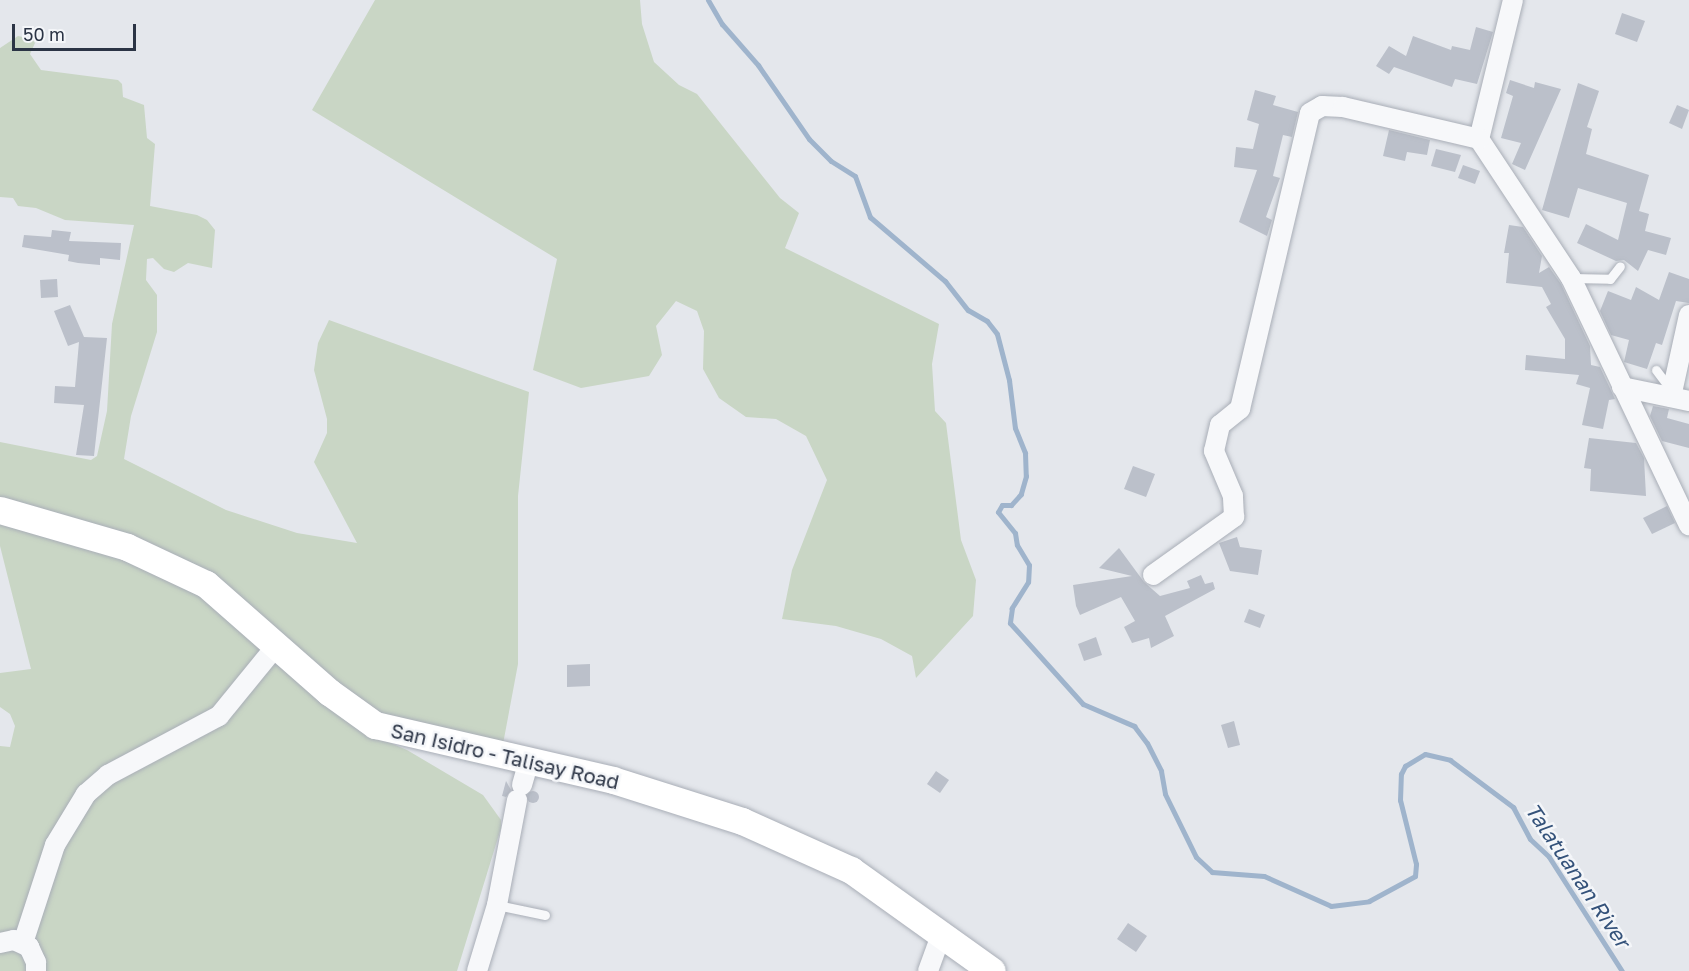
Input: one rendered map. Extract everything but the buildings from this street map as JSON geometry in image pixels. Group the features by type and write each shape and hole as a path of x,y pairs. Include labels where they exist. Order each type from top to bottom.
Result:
{"street":[{"path":"1479,139 1513,0"},
{"path":"1153,575 1234,517 1233,496 1214,451 1220,425 1240,409 1310,113 1322,106 1342,107 1479,139 1571,278 1689,525"},
{"path":"1622,387 1677,397 1685,355 1689,315"},
{"name":"San Isidro - Talisay Road","path":"0,510 95,536 180,570 217,591 276,646 375,725 523,782 613,780 742,821 851,870 992,971"},
{"path":"23,943 55,844 86,794 108,775 219,716 276,646"},
{"path":"477,971 497,905 523,782"},
{"path":"928,971 941,935"},
{"path":"0,943 23,943 34,954 36,971"}],"lane":[{"path":"1571,278 1610,279 1620,266"},
{"path":"1656,370 1677,397"},
{"path":"497,905 545,915"}],"green space":[{"path":"375,0 640,0 642,24 654,62 679,85 697,94 780,198 799,213 785,248 939,324 932,364 935,411 946,423 961,540 976,580 973,616 916,678 912,656 881,639 836,626 782,619 792,570 827,480 806,436 776,419 746,417 719,398 703,369 704,331 697,311 676,301 656,326 662,355 649,376 581,388 533,370 557,259 312,110"},
{"path":"18,36 32,39 35,43 30,54 41,70 118,80 122,84 123,97 144,105 147,138 155,144 150,206 197,215 207,220 215,230 212,268 188,263 174,272 164,269 153,258 147,259 146,280 157,295 157,332 131,416 124,459 226,510 297,533 357,543 314,462 327,433 327,419 314,370 318,343 329,320 529,392 518,496 518,664 503,744 387,725 240,599 0,503 0,442 91,460 97,456 107,411 112,324 134,225 65,220 36,208 18,206 13,198 0,197 0,48"},
{"path":"0,517 37,524 200,590 358,729 407,750 483,795 501,820 501,828 457,971 0,971 0,746 10,747 15,726 10,714 0,707 0,673 31,669 0,546"}],"waterway":[{"name":"Talatuanan River","path":"708,0 722,24 758,65 809,139 831,161 855,176 870,217 945,281 968,310 987,321 997,334 1009,380 1015,428 1025,453 1026,476 1021,494 1011,505 1002,505 998,512 1015,533 1017,545 1029,565 1028,582 1012,608 1010,623 1083,704 1134,726 1147,743 1161,771 1165,794 1196,857 1212,872 1264,876 1331,906 1369,901 1415,876 1416,864 1400,800 1401,774 1405,766 1425,754 1450,760 1513,807 1530,839 1549,857 1622,971"}]}
